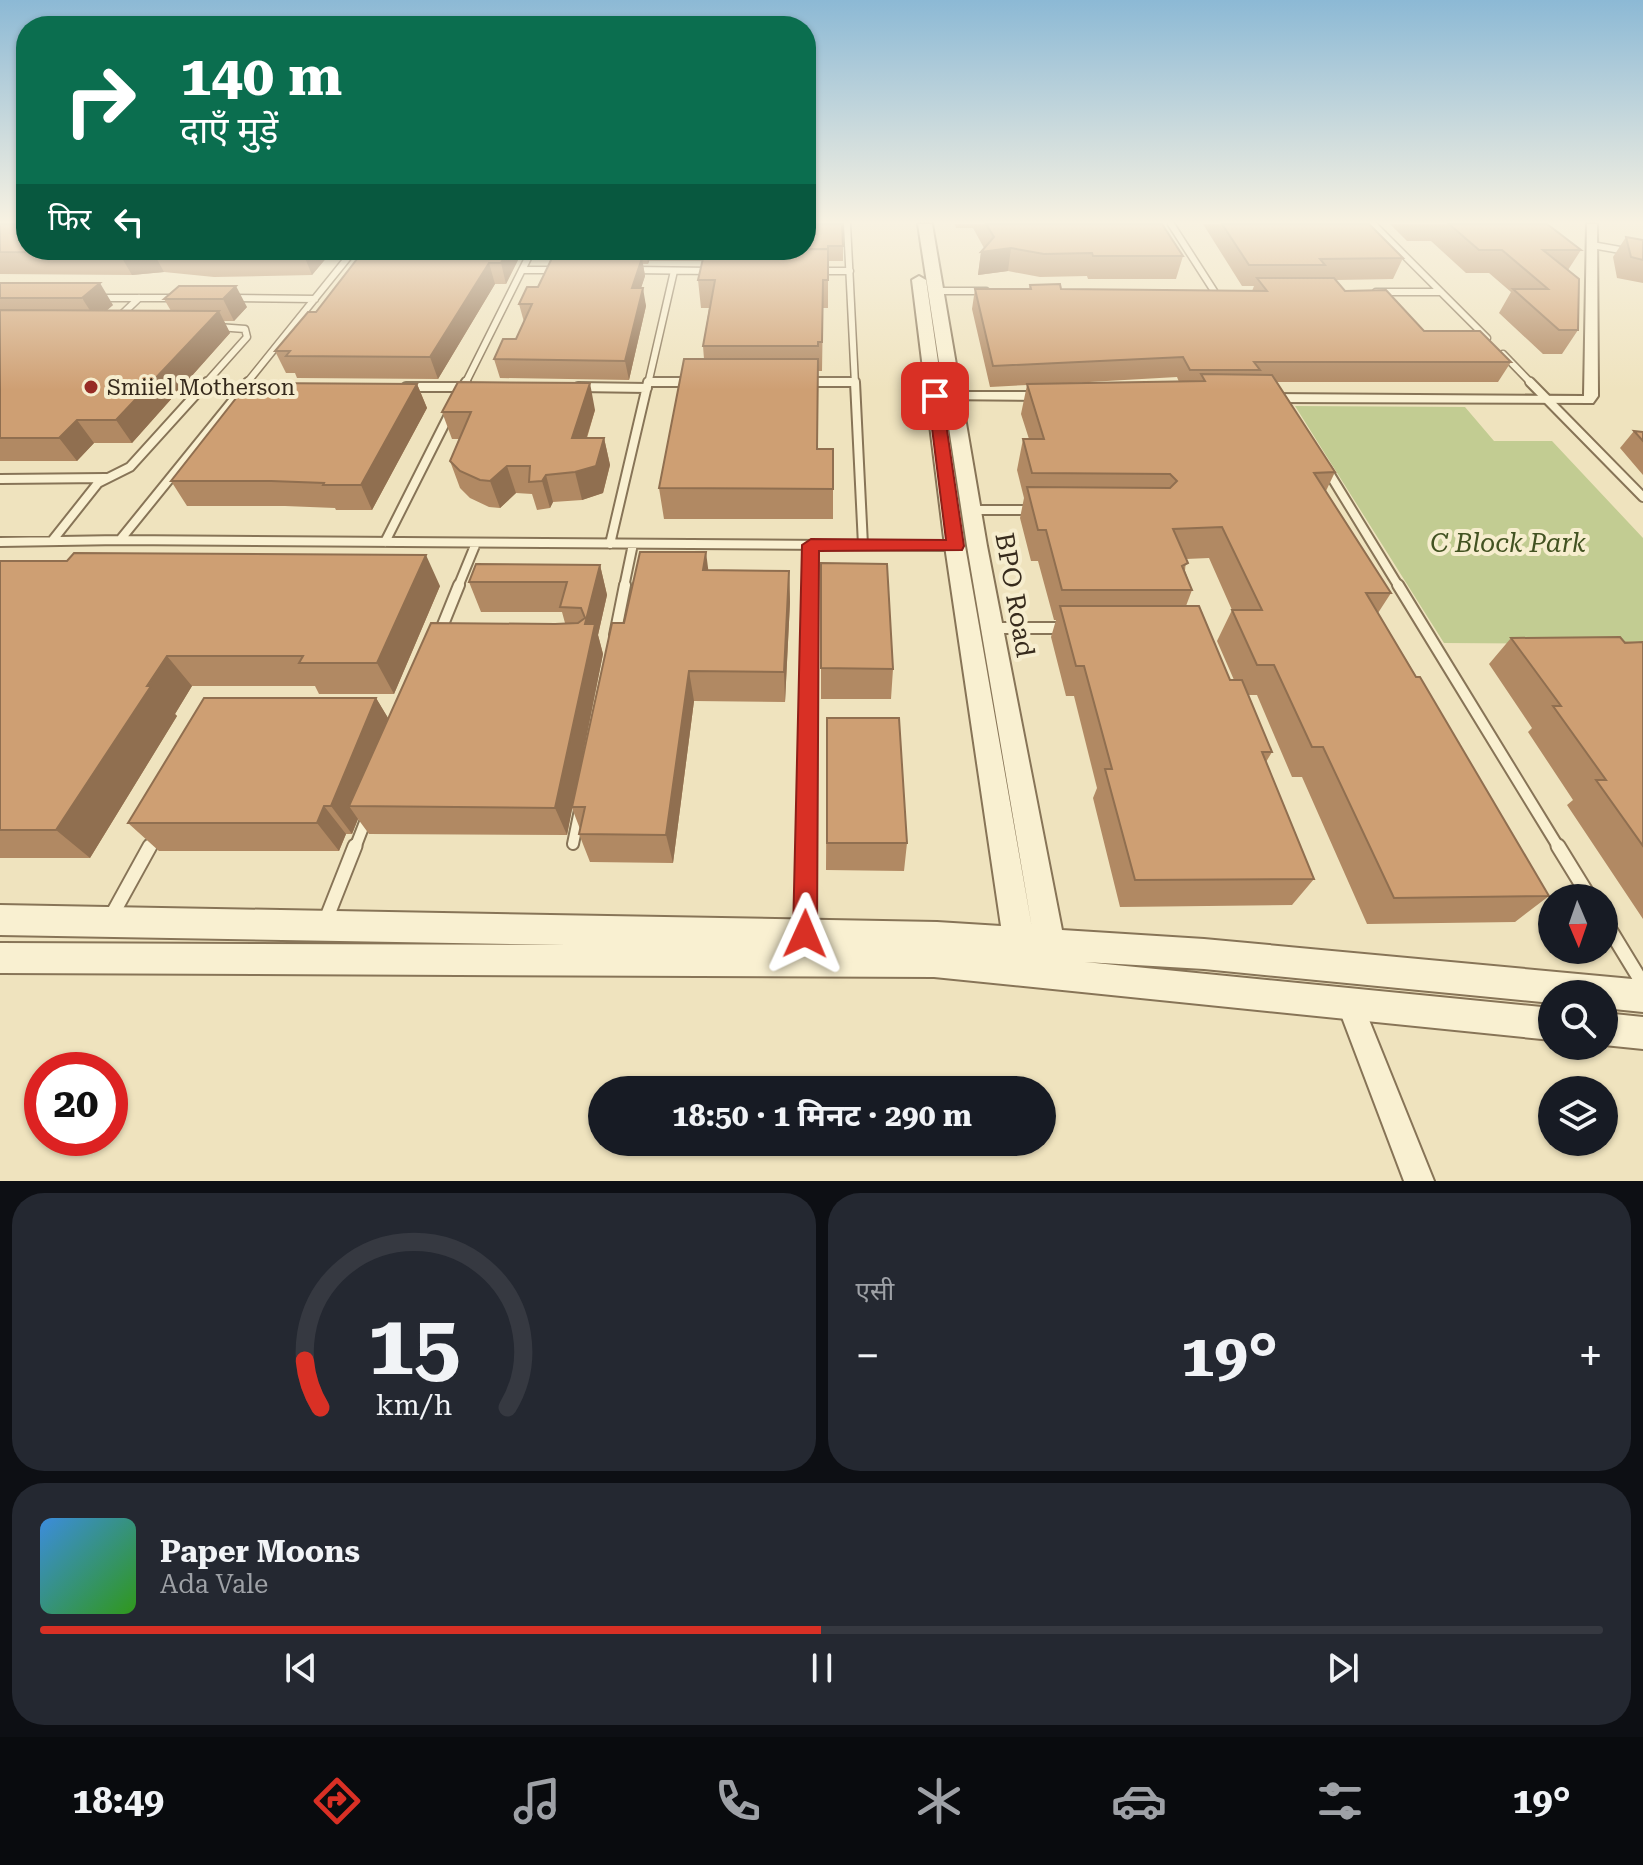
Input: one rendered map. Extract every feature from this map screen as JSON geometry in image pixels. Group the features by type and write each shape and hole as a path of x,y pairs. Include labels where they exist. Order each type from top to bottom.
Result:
{"street":[{"name":"BPO Road","path":"925,279 966,546 1021,957"},
{"name":"BPO Road","path":"927,279 928,291"},
{"path":"1252,398 1288,405 1588,400 1591,396 1592,279"},
{"name":"BPO Road","path":"944,396 971,510 966,546 992,628 1056,975"},
{"path":"944,396 1063,396"},
{"path":"0,920 805,934 1021,957 1056,975 1538,1023"},
{"path":"0,958 934,962 1021,957 1050,944 1204,954 1643,996"},
{"path":"1350,1004 1419,1181"},
{"path":"1618,1030 1643,1033"}],"lane":[{"path":"120,540 331,279"},
{"path":"385,542 517,279"},
{"path":"610,544 672,279"},
{"path":"850,279 863,545"},
{"path":"1206,279 1214,291"},
{"path":"1428,279 1643,497"},
{"path":"928,291 997,291"},
{"path":"1199,291 1229,291"},
{"path":"1365,291 1441,292"},
{"path":"92,298 183,298"},
{"path":"124,327 109,327 139,298"},
{"path":"227,298 315,299"},
{"path":"52,541 98,483 130,467 247,337 245,329 239,327 210,327"},
{"path":"570,387 697,382"},
{"path":"792,382 855,382"},
{"path":"244,386 260,386"},
{"path":"401,387 479,387"},
{"path":"1317,452 1581,884"},
{"path":"0,479 106,478"},
{"path":"971,510 1049,511"},
{"path":"0,542 120,540 966,546"},
{"path":"436,645 476,543"},
{"path":"614,640 633,544"},
{"path":"805,934 811,545"},
{"path":"992,628 1069,628"},
{"path":"573,844 583,797"},
{"path":"324,926 372,806"},
{"path":"108,922 166,818"},
{"path":"1618,943 1643,984"}],"green space":[{"name":"C Block Park","path":"1295,406 1465,407 1494,441 1552,441 1643,538 1643,644 1444,643"}],"building":[{"path":"341,279 479,279 430,357 286,356 290,351 275,351 308,312 316,312"},
{"path":"542,279 635,279 632,288 643,288 625,361 494,359 503,339 516,339 532,304 519,304 527,287 538,287"},
{"path":"828,279 823,280 822,342 818,342 818,346 703,346 715,280 698,280"},
{"path":"1258,279 1335,279 1345,291 1386,290 1424,331 1480,331 1511,362 1254,362 1260,370 1190,370 1183,357 993,366 975,289 1031,289 1030,285 1060,284 1061,289 1267,291"},
{"path":"1536,279 1579,279 1578,330 1559,330 1513,289 1548,289"},
{"path":"0,283 100,283 82,298 0,298"},
{"path":"179,286 236,286 223,299 164,299"},
{"name":"Smiiel Motherson","path":"0,310 219,311 116,420 77,420 59,438 0,438"},
{"path":"684,359 818,359 817,449 833,449 833,489 659,488"},
{"path":"1201,374 1272,375 1335,472 1314,473 1391,593 1366,593 1416,677 1420,677 1542,884 1538,884 1538,896 1394,898 1323,747 1312,747 1274,665 1257,665 1232,610 1262,610 1222,527 1173,529 1188,563 1182,566 1192,590 1062,590 1046,530 1038,530 1027,487 1170,488 1177,481 1170,474 1032,473 1023,439 1044,439 1027,384 1205,381"},
{"path":"458,382 590,383 572,438 604,438 596,466 546,475 542,481 529,482 530,466 507,466 490,481 460,471 450,461 471,412 442,412"},
{"path":"248,383 417,384 361,485 171,481"},
{"path":"1634,431 1643,432 1643,441"},
{"path":"640,552 706,552 703,570 789,571 784,672 689,671 666,835 579,834 585,807 572,807 612,623 624,623"},
{"path":"74,553 426,555 377,663 299,663 303,656 167,656 147,686 151,686 56,830 0,830 0,561 67,561"},
{"path":"821,563 887,564 893,669 821,668"},
{"path":"476,564 600,565 585,624 595,624 555,808 349,806 431,623 555,624 578,623 585,618 581,608 560,607 567,582 469,582"},
{"path":"1060,606 1199,606 1230,680 1242,680 1272,752 1262,752 1314,879 1135,880 1105,769 1112,769 1084,666 1076,666"},
{"path":"1620,637 1625,643 1643,642 1643,846 1596,780 1606,780 1553,706 1561,706 1511,638"},
{"path":"204,698 376,698 331,806 324,806 317,823 128,823"},
{"path":"827,718 899,718 907,843 827,843"}],"place":[{"name":"Smiiel Motherson","path":"91,387"}],"route":[{"path":"805,934 811,545 955,546 935,396"}]}
